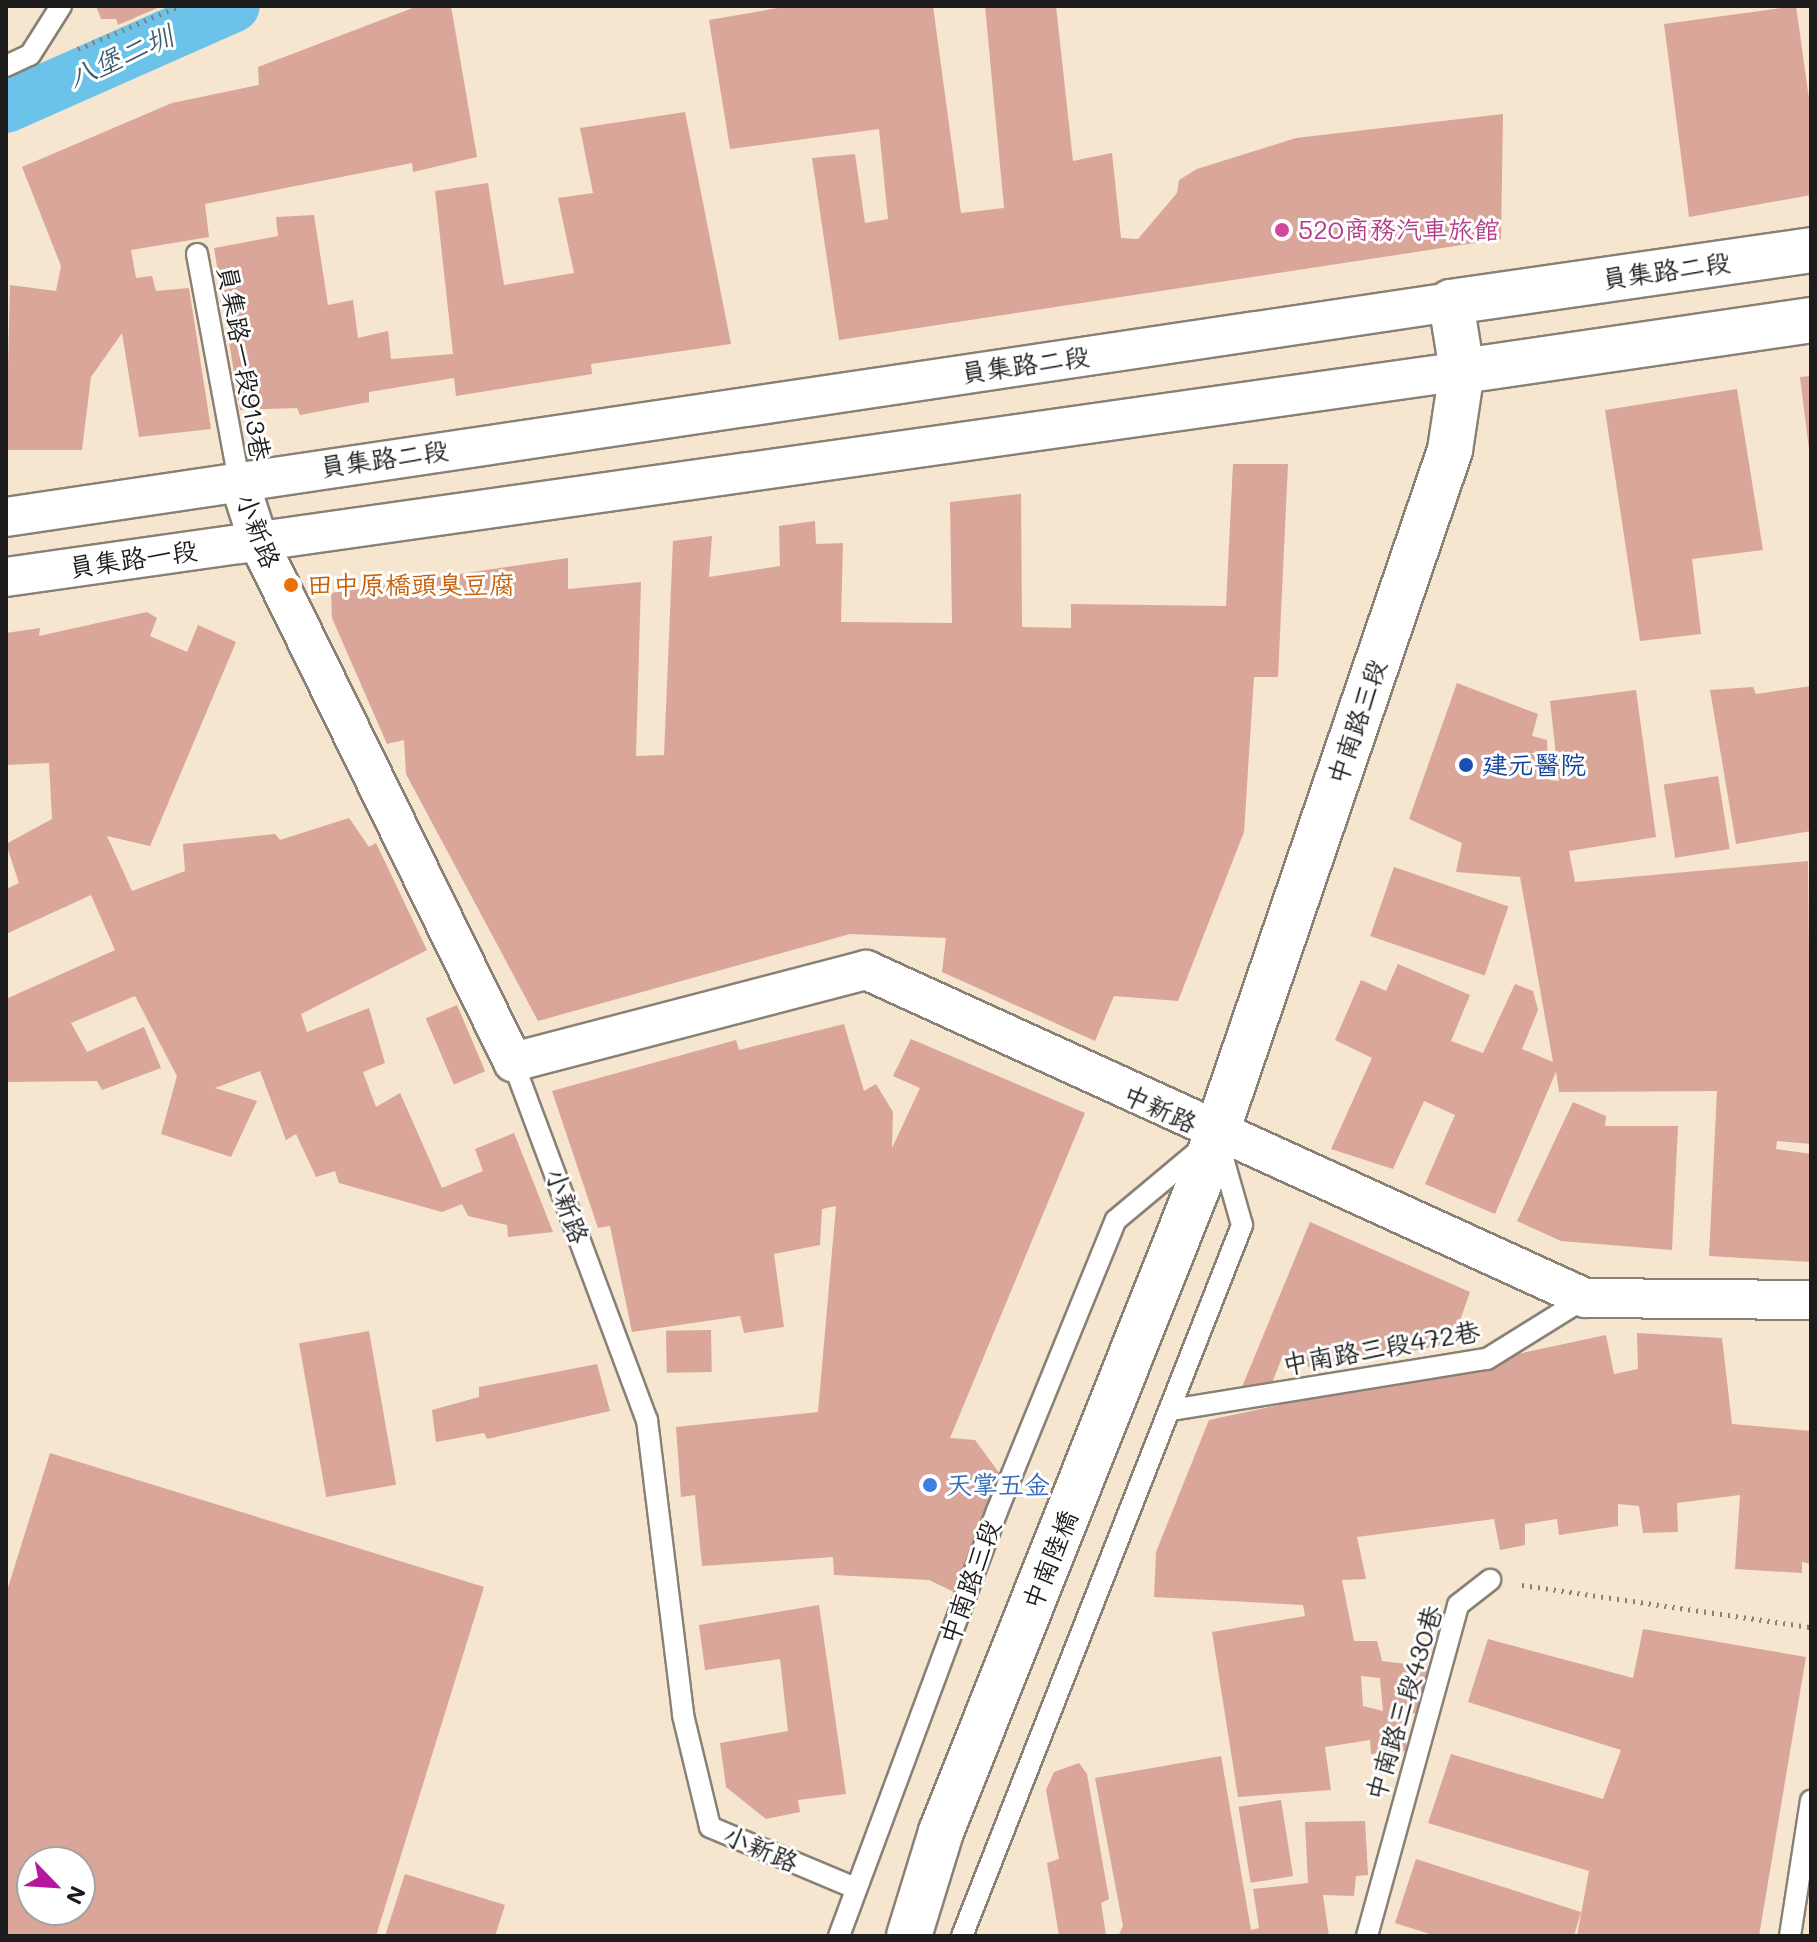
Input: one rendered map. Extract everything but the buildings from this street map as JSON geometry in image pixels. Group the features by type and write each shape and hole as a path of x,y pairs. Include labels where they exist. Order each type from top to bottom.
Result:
{"main road":[{"name":"員集路二段","path":"1451,302 1811,250"},
{"name":"中南路三段","path":"1198,1187 1450,450 1462,371 1451,302"},
{"path":"1462,371 1811,320"},
{"name":"中南陸橋","path":"909,1936 941,1832 1198,1187"}],"street":[{"name":"員集路二段","path":"239,481 1451,302"},
{"path":"259,543 1462,371"},
{"path":"6,517 239,481"},
{"name":"小新路","path":"239,481 259,543 513,1062"},
{"name":"員集路一段","path":"6,577 259,543"},
{"name":"中新路","path":"513,1062 866,970 1216,1135 1585,1298 1811,1300"}],"lane":[{"path":"6,66 30,55 61,6"},
{"name":"員集路一段913巷","path":"197,254 239,481"},
{"name":"小新路","path":"513,1062 647,1420 683,1715 710,1827 855,1888"},
{"path":"962,1936 1242,1225 1216,1135"},
{"name":"中南路三段","path":"839,1936 1116,1220 1216,1135"},
{"name":"中南路三段472巷","path":"1171,1410 1487,1359 1585,1298"},
{"name":"中南路三段430巷","path":"1367,1936 1458,1605 1490,1580"},
{"path":"1790,1936 1811,1801"}],"path":[{"path":"30,55 74,50 180,6"},
{"path":"1490,1580 1811,1627"}],"waterway":[{"name":"八堡二圳","path":"6,107 234,6"}],"place":[{"name":"520商務汽車旅館","path":"1282,230"},
{"name":"田中原橋頭臭豆腐","path":"291,585"},
{"name":"建元醫院","path":"1466,765"},
{"name":"天掌五金","path":"930,1485"}]}
